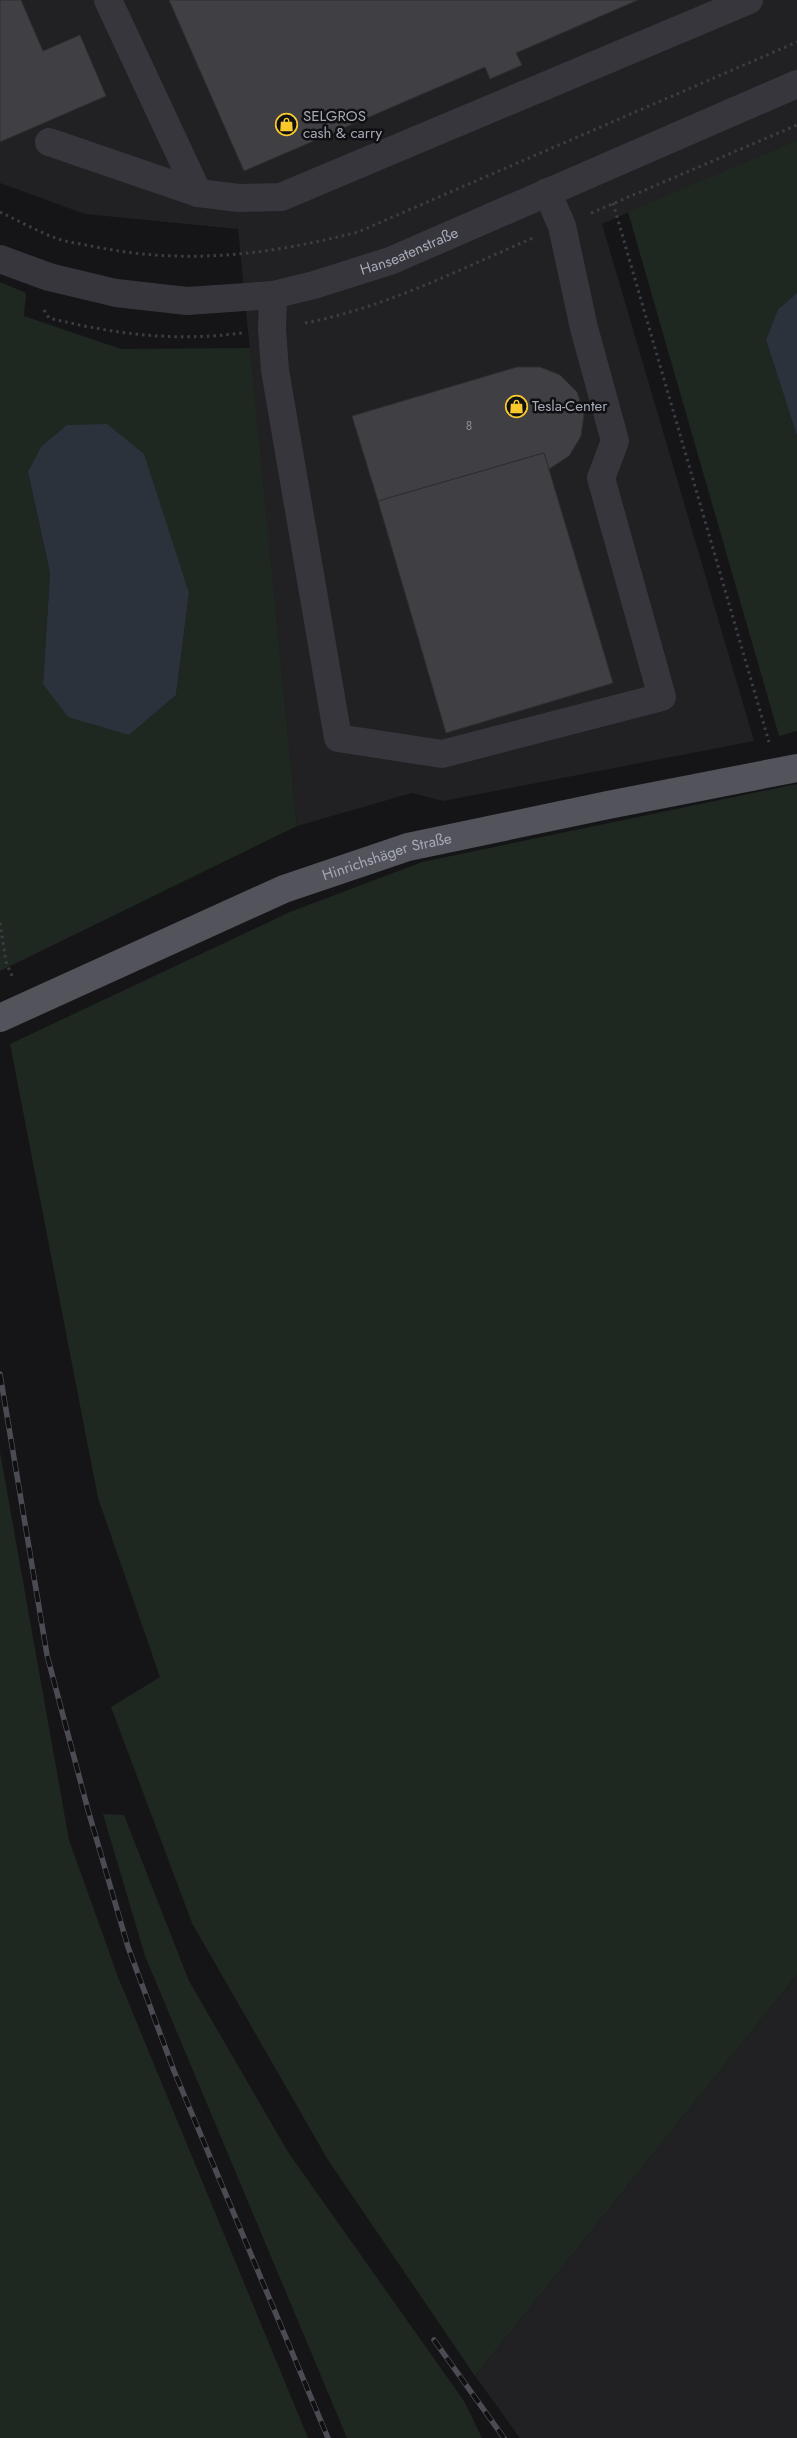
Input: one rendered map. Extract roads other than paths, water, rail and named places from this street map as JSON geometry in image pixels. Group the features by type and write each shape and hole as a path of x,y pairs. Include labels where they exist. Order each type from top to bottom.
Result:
{"main road":[{"name":"Hinrichshäger Straße","path":"0,1018 284,889 408,847 787,770"}],"street":[{"path":"108,0 198,193"},
{"path":"49,142 198,193 240,198 281,197 749,0"},
{"name":"Hanseatenstraße","path":"0,259 49,277 116,293 187,301 273,295 314,285 390,261 797,84"},
{"path":"273,295 272,329 275,370 338,738 442,754 662,697 601,478 615,441 584,328 562,226 548,192"}],"railway":[{"path":"0,1374 47,1655 88,1810 128,1947 174,2071 328,2438"},
{"path":"434,2340 504,2438"}],"place":[{"name":"SELGROS cash & carry","path":"287,125"},
{"name":"Tesla-Center","path":"516,406"}]}
